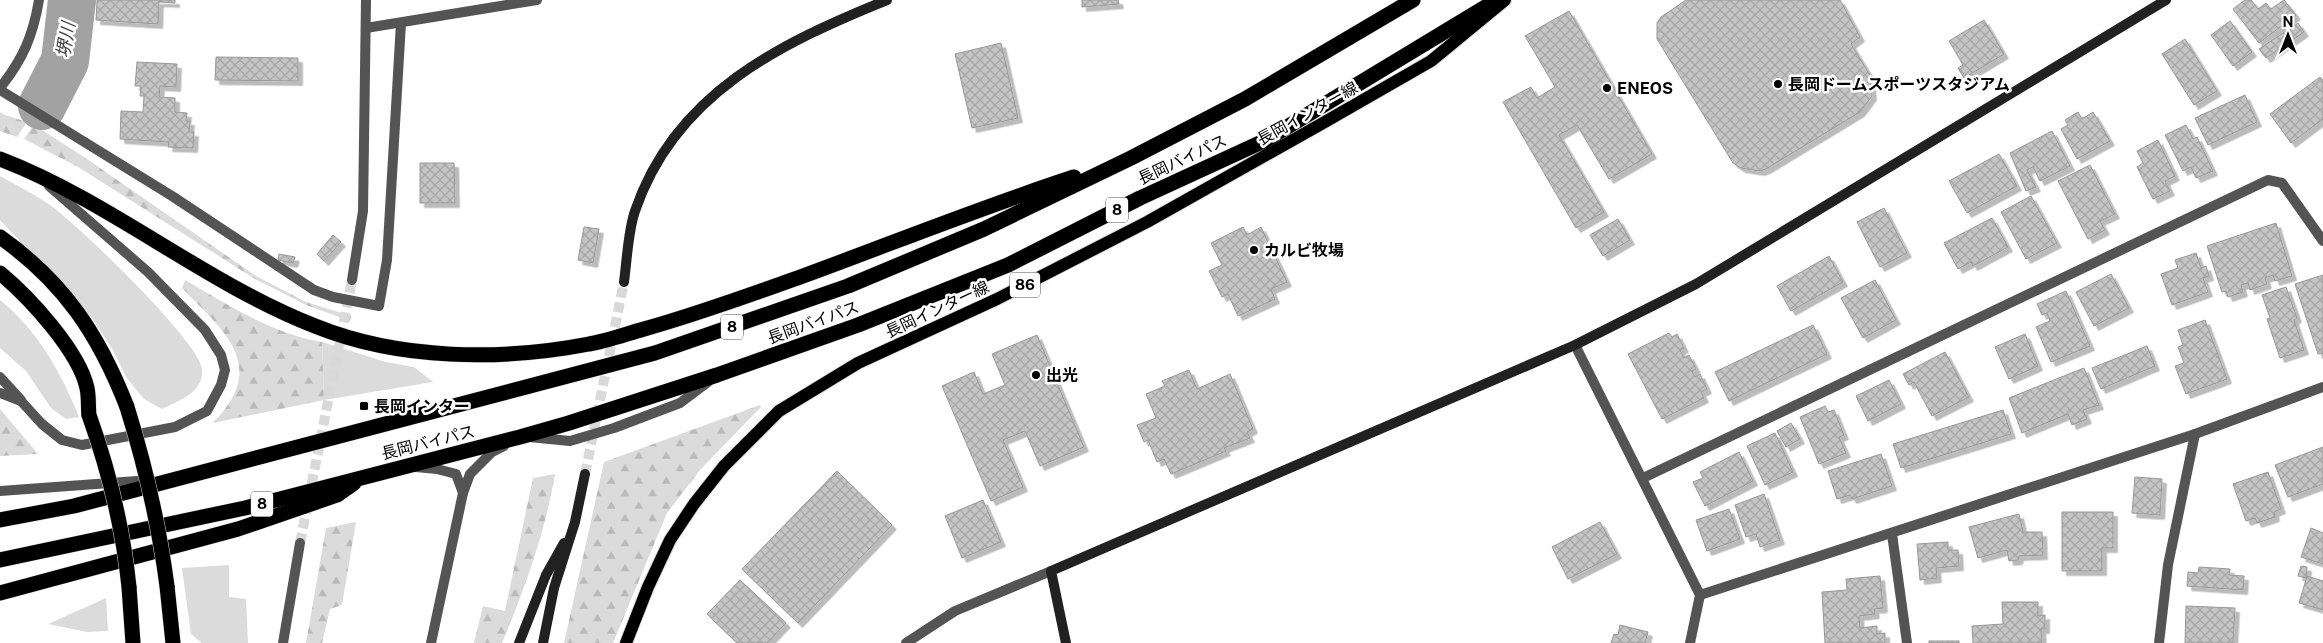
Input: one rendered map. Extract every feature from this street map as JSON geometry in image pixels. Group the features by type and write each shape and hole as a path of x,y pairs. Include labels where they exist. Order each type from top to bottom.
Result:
{"highway":[{"name":"長岡バイパス","path":"0,520 74,506 655,353 848,286 984,229 1131,158 1245,99 1413,0"},
{"name":"長岡バイパス","path":"0,560 245,508 520,437 717,375 858,325 1008,265 1140,198 1264,141 1497,0"},
{"path":"0,159 28,170 93,202 228,286 317,327 354,339 395,347 437,352 491,354 555,350 592,344 700,313 981,207 1131,158"},
{"path":"0,237 45,273 75,308 102,348 127,407 160,538 172,636"},
{"path":"0,273 25,295 63,341 88,388 89,415 111,484 126,552 133,643"},
{"path":"0,593 238,529 337,495 364,476"}],"main road":[{"name":"長岡インター線","path":"626,643 666,548 689,511 724,466 780,411 858,363 1014,290 1147,222 1323,123 1431,61 1505,0"}],"street":[{"path":"39,0 28,47 15,70 0,89 156,186 314,290 333,297 379,306 387,260 401,23"},
{"path":"352,280 364,211 366,0"},
{"path":"366,28 537,0"},
{"path":"624,282 634,212 655,166 680,129 709,98 739,74 822,26 887,0"},
{"path":"906,643 955,611 1575,345 1696,284 2166,0"},
{"path":"0,377 42,424 62,440 82,445 175,427 191,420 207,411 216,397 225,370 221,355 205,330 186,310 141,266 77,209 28,170"},
{"path":"1643,478 2268,180 2282,183 2323,241"},
{"path":"1575,345 1700,595 1690,643"},
{"path":"1700,595 2195,434 2323,387"},
{"path":"0,393 21,401"},
{"path":"2159,643 2168,565 2195,434"},
{"path":"431,643 463,493 470,474 492,452 520,437"},
{"path":"404,466 437,469 456,474 463,493"},
{"path":"543,643 554,588 575,522 585,474"},
{"path":"0,491 182,478"},
{"path":"519,643 546,575 575,522"},
{"path":"1892,534 1906,643"},
{"path":"283,643 300,543"},
{"path":"1051,571 1066,643"}],"green space":[{"path":"0,112 27,122 17,137 0,131"},
{"path":"34,125 84,157 256,276 306,302 351,316 350,321 306,305 255,279 78,167 24,139"},
{"path":"0,176 44,201 64,216 160,310 196,355 202,369 202,377 195,390 183,399 162,409 144,399 126,377 114,352 92,318 52,272 0,220"},
{"path":"185,280 268,325 304,338 322,342 324,400 213,423 230,403 238,384 239,367 235,351 225,335 182,288"},
{"path":"0,300 26,325 47,353 79,417 66,419 51,408 26,371 0,348"},
{"path":"322,342 386,362 414,367 433,382 324,400"},
{"path":"760,405 761,407 700,470 667,513 613,643 564,643 604,462"},
{"path":"0,409 38,454 0,456"},
{"path":"555,474 546,518 533,560 519,602 502,643 474,643 483,606 505,611 533,478"},
{"path":"356,522 342,605 330,609 322,643 306,643 326,528"},
{"path":"229,565 229,597 246,599 248,643 202,643 191,634 182,568"},
{"path":"106,598 108,631 87,632 48,624"}],"building":[{"path":"97,0 175,0 175,3 159,2 158,24 96,20"},
{"path":"1082,0 1118,0 1119,4 1082,7"},
{"name":"長岡ドームスポーツスタジアム","path":"1686,0 1840,0 1860,37 1851,44 1870,75 1872,96 1860,112 1766,169 1760,171 1741,168 1733,163 1657,39 1657,23 1661,17"},
{"path":"2245,0 2251,0 2258,9 2266,3 2271,9 2284,0 2296,15 2259,43 2233,9"},
{"path":"1569,11 1652,154 1609,179 1577,125 1559,135 1604,212 1576,228 1503,102 1531,87 1537,98 1555,87 1525,36"},
{"path":"1984,20 2004,54 1964,78 1958,68 1963,65 1949,41"},
{"path":"2230,21 2252,52 2233,66 2211,35"},
{"path":"2298,23 2304,32 2266,58 2259,49"},
{"path":"2185,39 2217,91 2194,105 2162,54"},
{"path":"1001,43 1018,118 972,128 955,54"},
{"path":"216,57 298,58 298,81 215,80"},
{"path":"137,62 177,64 176,87 160,86 159,97 175,98 175,112 187,113 186,121 190,121 189,132 194,132 193,148 168,147 169,142 120,139 121,111 143,112 144,96 140,96 141,86 135,86"},
{"path":"2320,77 2323,80 2323,119 2291,143 2270,114"},
{"path":"2245,95 2257,122 2208,145 2195,118"},
{"path":"2078,112 2082,119 2093,112 2110,141 2077,159 2061,129 2068,125 2065,120"},
{"path":"2186,125 2193,139 2197,137 2213,171 2196,178 2191,167 2183,171 2165,135"},
{"path":"2052,131 2070,166 2040,181 2033,167 2027,170 2036,187 2026,191 2010,153"},
{"path":"2158,140 2175,176 2165,181 2170,191 2153,199 2137,167 2143,163 2137,151"},
{"path":"1999,154 2017,186 1967,213 1949,181"},
{"path":"420,163 454,163 455,203 420,203"},
{"path":"2090,165 2115,214 2100,221 2105,230 2088,239 2058,181"},
{"path":"2031,196 2057,243 2026,259 2001,212"},
{"path":"1884,208 1907,253 1880,267 1857,222"},
{"path":"1992,218 2008,247 1973,266 1971,262 1958,269 1944,243"},
{"path":"1618,219 1630,240 1603,256 1590,235"},
{"path":"2276,223 2292,276 2275,281 2273,275 2265,278 2267,284 2250,290 2248,283 2241,285 2243,292 2228,297 2226,291 2222,292 2207,246"},
{"path":"584,227 599,229 593,263 578,260"},
{"path":"1243,227 1247,235 1261,227 1287,282 1271,289 1275,299 1238,316 1228,294 1222,297 1209,271 1222,265 1211,243"},
{"path":"333,235 341,242 324,261 317,254"},
{"path":"2196,253 2201,268 2206,266 2209,276 2203,278 2208,292 2172,305 2161,274 2178,268 2175,260"},
{"path":"279,254 295,257 293,263 278,260"},
{"path":"1829,256 1843,282 1791,311 1777,286"},
{"path":"2111,274 2129,308 2094,326 2076,292"},
{"path":"2323,275 2323,353 2318,354 2295,284"},
{"path":"1875,280 1896,320 1863,338 1841,298"},
{"path":"2286,287 2297,318 2294,320 2304,350 2280,358 2267,319 2270,318 2262,295"},
{"path":"2066,291 2090,346 2051,362 2036,327 2050,321 2047,313 2042,315 2037,304"},
{"path":"2205,320 2227,379 2186,394 2175,366 2184,363 2178,347 2183,345 2178,330"},
{"path":"1813,325 1827,354 1729,401 1715,372"},
{"path":"1669,333 1672,337 1677,334 1684,348 1680,350 1684,358 1689,355 1696,369 1692,371 1695,377 1700,374 1707,389 1701,392 1704,398 1662,419 1628,354"},
{"path":"2025,334 2038,366 2009,379 1995,347"},
{"path":"1037,335 1084,447 1040,466 1025,431 1003,440 1023,487 991,501 942,386 974,372 983,394 1005,385 992,354"},
{"path":"2147,346 2155,366 2101,389 2092,368"},
{"path":"1945,352 1969,397 1932,416 1914,382 1909,385 1903,374"},
{"path":"2084,368 2099,405 2083,410 2087,419 2072,425 2068,414 2022,433 2009,398"},
{"path":"1189,370 1197,389 1230,374 1253,429 1247,432 1250,438 1224,448 1226,451 1171,474 1164,459 1157,462 1148,440 1144,442 1137,425 1156,418 1146,394 1165,386 1162,381"},
{"path":"1889,380 1901,404 1868,421 1856,396"},
{"path":"1825,406 1828,412 1834,410 1844,435 1839,437 1846,453 1819,464 1800,417"},
{"path":"2003,410 2011,434 1901,468 1893,444"},
{"path":"1791,423 1800,439 1786,447 1777,431"},
{"path":"1775,433 1793,472 1765,485 1747,446"},
{"path":"2323,447 2323,484 2288,497 2275,465"},
{"path":"1739,452 1753,481 1705,506 1693,482 1703,478 1700,472"},
{"path":"1881,454 1892,486 1852,499 1850,495 1837,499 1828,471"},
{"path":"837,471 892,525 798,623 742,569"},
{"path":"2268,472 2281,509 2274,512 2275,517 2257,523 2255,518 2246,521 2233,484"},
{"path":"2135,477 2162,479 2160,515 2132,513"},
{"path":"1764,494 1780,540 1760,547 1756,534 1746,537 1735,505"},
{"path":"983,500 1001,542 962,558 945,516"},
{"path":"1729,509 1740,539 1707,551 1696,520"},
{"path":"2062,512 2113,512 2113,548 2102,548 2102,571 2062,571"},
{"path":"2019,514 2023,532 2042,532 2043,555 2019,556 2018,560 2009,561 2007,550 1978,558 1969,527"},
{"path":"1600,522 1617,554 1568,579 1552,547"},
{"path":"2311,528 2323,533 2323,564 2301,557"},
{"path":"1948,542 1948,550 1958,550 1959,566 1936,568 1937,578 1920,580 1917,544"},
{"path":"2301,566 2307,567 2306,578 2298,576"},
{"path":"2199,567 2230,569 2229,575 2244,576 2243,590 2187,586 2188,572 2198,573"},
{"path":"1880,576 1883,608 1874,609 1875,614 1859,616 1860,628 1877,626 1877,634 1885,633 1885,643 1825,643 1822,592 1847,590 1846,579"},
{"path":"2307,576 2323,581 2323,610 2299,603"},
{"path":"740,580 786,623 767,643 737,643 707,614"},
{"path":"2002,602 2038,602 2038,616 2045,615 2045,629 2041,629 2042,643 1973,643 1972,626 2003,624"},
{"path":"2186,606 2235,608 2233,643 2185,643"},
{"path":"1620,625 1648,632 1645,643 1611,643 1614,634 1618,635"},
{"path":"1929,641 1959,641 1959,643 1929,643"}],"waterway":[{"name":"堺川","path":"42,106 65,61 72,0"}],"tunnel":[{"path":"300,543 352,280"},
{"path":"585,474 624,282"}],"place":[{"name":"長岡ドームスポーツスタジアム","path":"1778,84"},
{"name":"ENEOS","path":"1607,88"},
{"name":"カルビ牧場","path":"1254,250"},
{"name":"出光","path":"1036,375"},
{"name":"長岡インター","path":"364,406"}]}
